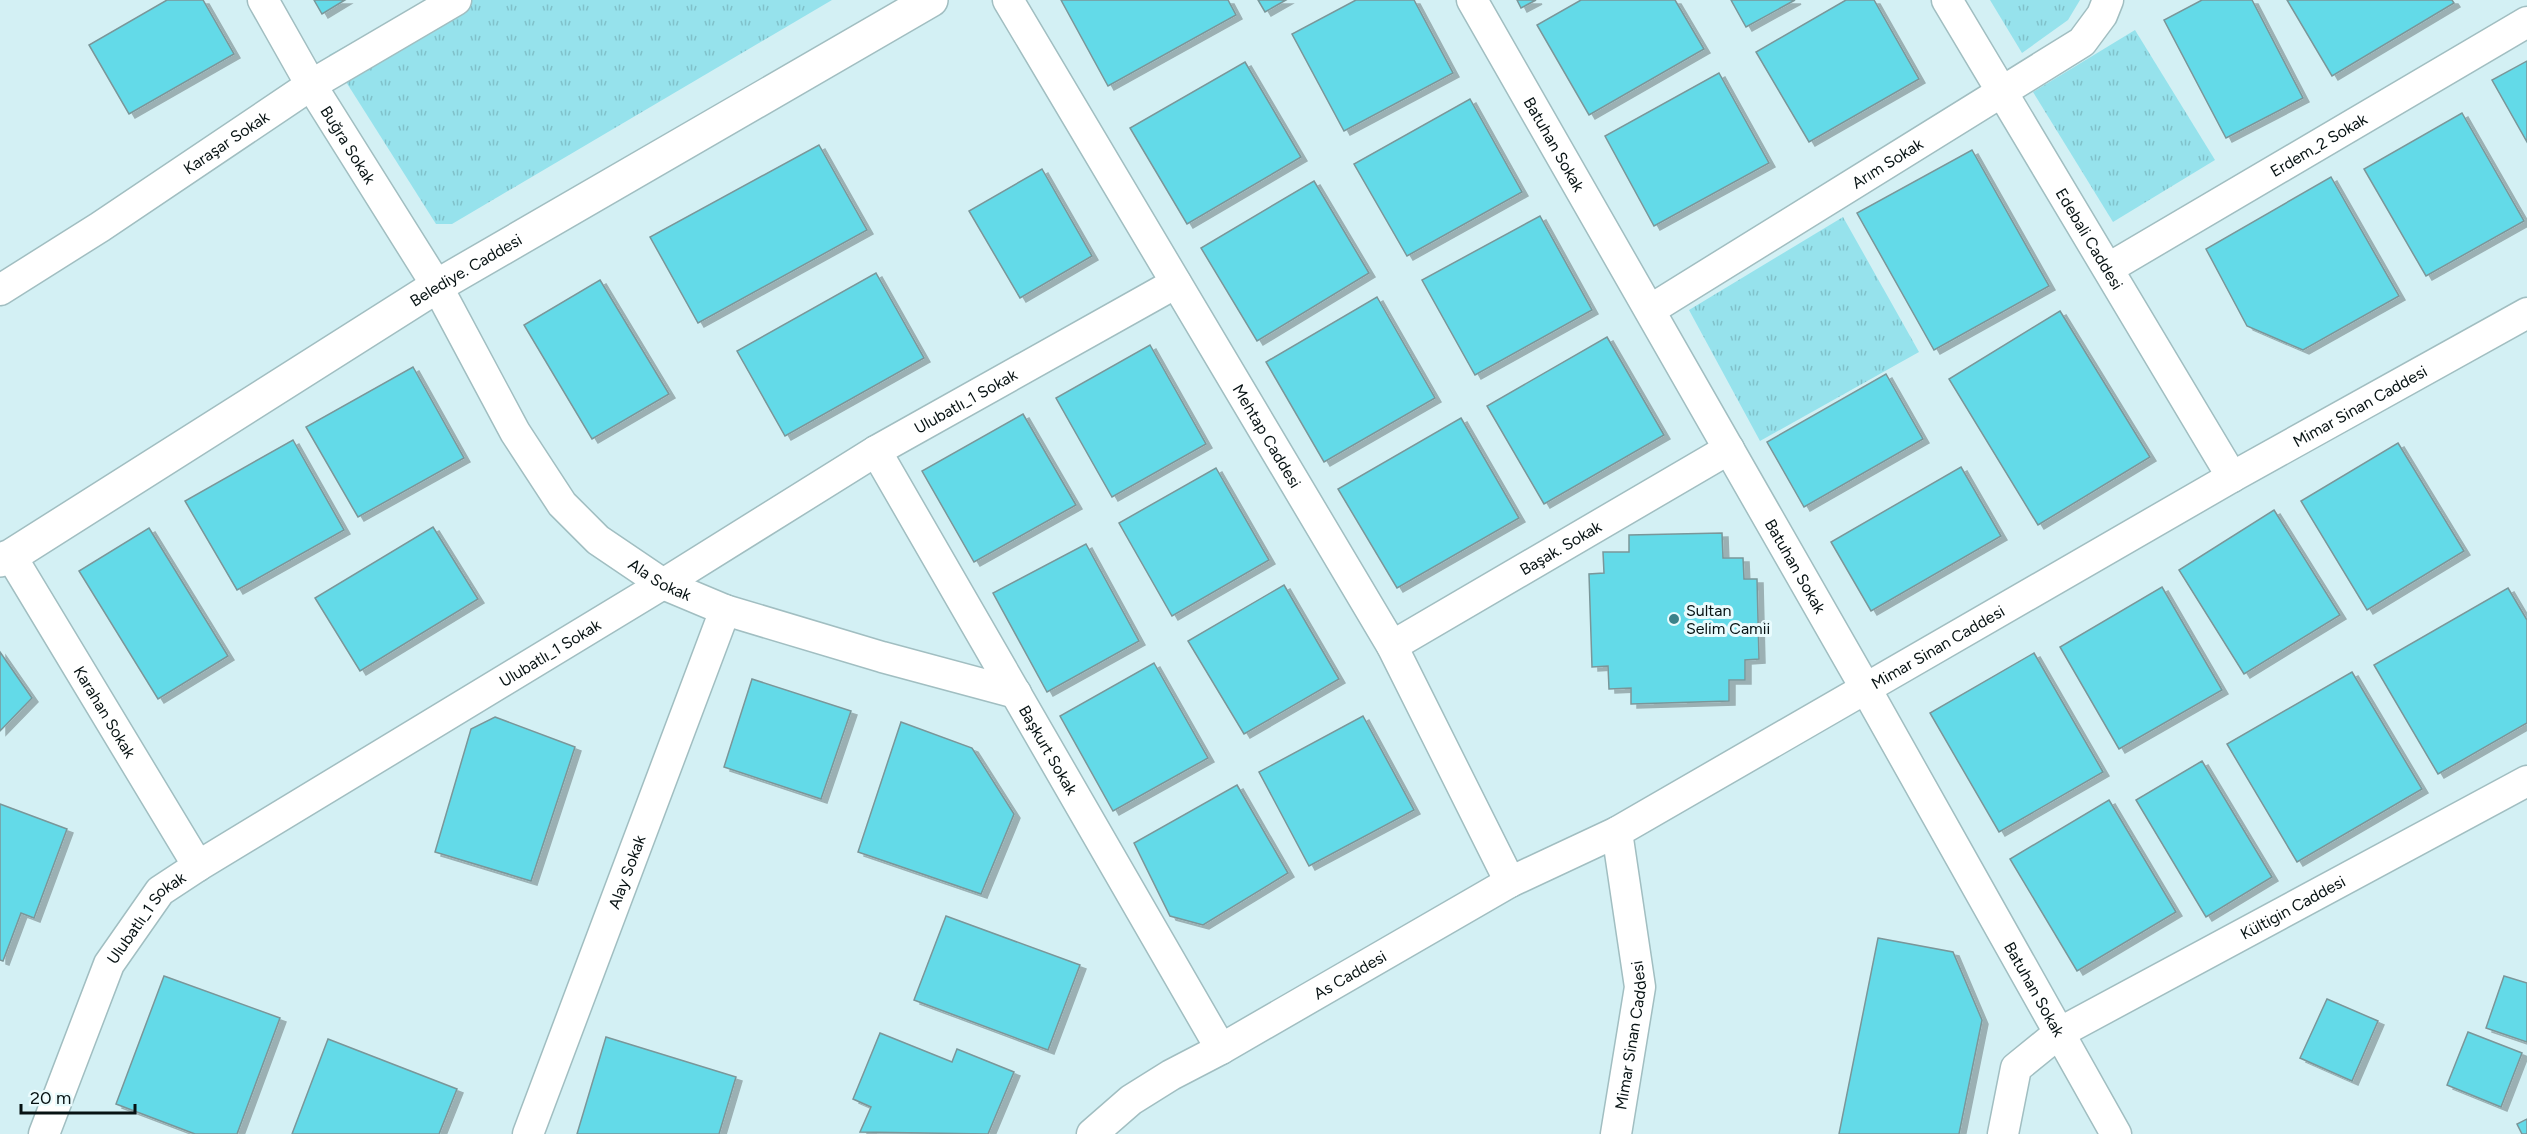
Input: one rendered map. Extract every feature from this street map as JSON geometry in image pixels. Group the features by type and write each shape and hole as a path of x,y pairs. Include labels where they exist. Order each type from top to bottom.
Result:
{"street":[{"name":"Buğra Sokak","path":"263,0 311,85 437,286"},
{"name":"Karaşar Sokak","path":"0,290 100,227 311,85 456,0"},
{"name":"Belediye. Caddesi","path":"4,561 437,286 931,0"},
{"name":"Mehtap Caddesi","path":"1008,0 1392,646 1510,882"},
{"name":"Batuhan Sokak","path":"1472,0 1866,689 2116,1134"},
{"name":"Edebali Caddesi","path":"1947,0 2232,477"},
{"name":"Arım Sokak","path":"1650,310 2082,42 2102,15 2108,0"},
{"name":"Erdem_2 Sokak","path":"2109,268 2527,22"},
{"name":"Ulubatlı_1 Sokak","path":"44,1134 109,964 160,891 876,451 1176,283"},
{"name":"Ala Sokak","path":"437,286 515,432 562,504 598,540 663,584 725,610 861,651 1016,693"},
{"name":"Mimar Sinan Caddesi","path":"1616,1134 1640,987 1617,832 2232,477 2527,313"},
{"name":"Başak. Sokak","path":"1392,646 1729,449"},
{"name":"Başkurt Sokak","path":"876,451 1221,1049"},
{"name":"Karahan Sokak","path":"4,561 198,866"},
{"name":"Alay Sokak","path":"528,1134 725,610"},
{"name":"Kültigin Caddesi","path":"2003,1134 2016,1068 2059,1033 2527,781"},
{"name":"As Caddesi","path":"1092,1134 1131,1100 1510,882 1617,832"}],"green space":[{"path":"432,0 832,0 452,224 436,224 329,55"},
{"path":"1990,0 2080,0 2068,20 2022,53"},
{"path":"2135,30 2215,160 2113,222 2033,92"},
{"path":"1843,217 1919,352 1760,441 1689,310"}],"building":[{"path":"167,0 203,0 234,54 129,114 89,45"},
{"path":"314,0 345,0 322,14"},
{"path":"1061,0 1228,0 1236,15 1108,86"},
{"path":"1258,0 1286,0 1265,12"},
{"path":"1356,0 1414,0 1453,73 1344,131 1292,34"},
{"path":"1517,0 1536,0 1521,8"},
{"path":"1581,0 1675,0 1704,49 1589,115 1537,25"},
{"path":"1731,0 1795,0 1746,27"},
{"path":"1846,0 1874,0 1919,79 1809,142 1756,52"},
{"path":"2202,0 2252,0 2303,98 2226,138 2164,20"},
{"path":"2287,0 2452,0 2454,3 2332,76"},
{"path":"2527,61 2527,142 2492,80"},
{"path":"1245,62 1301,157 1187,224 1130,128"},
{"path":"1719,73 1769,163 1654,226 1605,136"},
{"path":"1470,99 1522,192 1407,256 1354,164"},
{"path":"2462,113 2524,221 2426,276 2364,169"},
{"path":"819,145 867,230 698,323 650,237"},
{"path":"1972,150 2049,286 1934,350 1857,213"},
{"path":"1042,169 1092,256 1020,298 969,211"},
{"path":"2331,177 2399,296 2303,350 2247,326 2206,249"},
{"path":"1314,181 1369,273 1257,341 1201,248"},
{"path":"1540,216 1592,310 1475,375 1422,280"},
{"path":"876,273 924,358 785,436 737,351"},
{"path":"600,280 669,394 592,439 524,325"},
{"path":"1377,297 1435,398 1324,462 1266,362"},
{"path":"2060,311 2150,457 2038,525 1949,379"},
{"path":"1607,337 1664,435 1544,504 1487,406"},
{"path":"1150,345 1206,444 1112,497 1056,398"},
{"path":"413,367 464,458 358,517 306,427"},
{"path":"1886,374 1923,439 1804,507 1767,442"},
{"path":"1023,414 1076,505 974,562 922,471"},
{"path":"1461,418 1519,518 1397,588 1338,489"},
{"path":"293,440 344,530 237,590 185,501"},
{"path":"2398,443 2464,551 2367,610 2301,501"},
{"path":"1961,467 2001,536 1871,611 1831,542"},
{"path":"1216,468 1269,560 1172,616 1119,523"},
{"path":"2274,510 2340,615 2244,674 2179,570"},
{"path":"433,527 478,599 360,671 315,598"},
{"path":"149,528 228,656 158,699 79,571"},
{"name":"Sultan Selim Camii","path":"1722,533 1723,558 1743,558 1744,579 1757,579 1759,659 1745,660 1745,680 1729,680 1729,701 1631,704 1631,688 1609,689 1608,666 1592,667 1589,574 1604,573 1603,552 1629,552 1629,535"},
{"path":"1086,544 1139,641 1047,692 993,593"},
{"path":"1284,585 1339,679 1244,734 1188,641"},
{"path":"2162,587 2222,690 2119,749 2060,647"},
{"path":"2508,588 2527,620 2527,723 2438,774 2374,665"},
{"path":"0,652 32,698 0,731"},
{"path":"2034,653 2103,772 1999,832 1930,713"},
{"path":"1154,663 1208,758 1113,811 1060,716"},
{"path":"2352,672 2422,789 2297,862 2227,744"},
{"path":"752,679 851,711 821,799 724,767"},
{"path":"1363,716 1414,810 1309,866 1259,772"},
{"path":"495,717 575,747 531,881 435,852 471,729"},
{"path":"901,722 972,748 1014,814 981,894 858,852"},
{"path":"2202,761 2272,877 2206,917 2136,800"},
{"path":"1237,785 1288,873 1203,925 1170,916 1134,843"},
{"path":"2109,800 2176,912 2077,971 2010,859"},
{"path":"0,804 67,829 34,918 21,913 3,961 0,960"},
{"path":"946,916 1080,965 1048,1050 914,1000"},
{"path":"1878,938 1953,952 1982,1020 1959,1134 1839,1134"},
{"path":"164,976 280,1018 237,1134 195,1134 116,1104"},
{"path":"2504,976 2527,983 2527,1042 2486,1028"},
{"path":"2327,999 2378,1021 2352,1081 2300,1058"},
{"path":"2468,1032 2522,1053 2501,1107 2447,1085"},
{"path":"880,1033 952,1062 957,1049 1014,1072 988,1134 860,1132 871,1107 853,1099"},
{"path":"606,1037 736,1077 719,1134 577,1134"},
{"path":"328,1039 457,1089 439,1134 292,1134"},
{"path":"2527,1119 2527,1134 2522,1134 2517,1124"}],"place":[{"name":"Sultan Selim Camii","path":"1674,619"}]}
